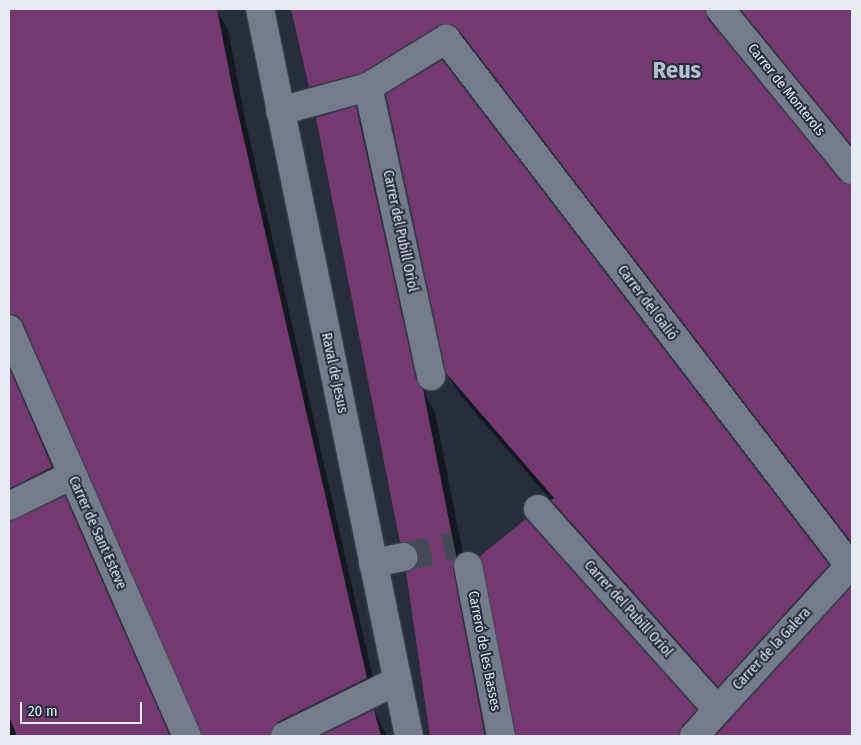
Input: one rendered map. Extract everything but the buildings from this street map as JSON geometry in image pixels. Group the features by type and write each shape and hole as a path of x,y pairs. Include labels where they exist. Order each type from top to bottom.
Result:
{"street":[{"name":"Raval de Jesus","path":"260,9 409,736"},
{"name":"Carrer de Monterols","path":"720,9 852,170"},
{"name":"Carrer del Galió","path":"368,87 446,39 851,564"},
{"path":"280,111 368,87"},
{"name":"Carrer del Pubill Oriol","path":"368,87 431,376"},
{"name":"Carrer de Sant Esteve","path":"9,328 72,476 188,736"},
{"path":"9,506 72,476"},
{"name":"Carrer del Pubill Oriol","path":"538,509 717,709"},
{"path":"373,563 402,557"},
{"name":"Carrer de la Galera","path":"694,736 709,723 717,709 851,564"},
{"name":"Carreró de les Basses","path":"468,566 500,736"},
{"path":"285,736 397,680"}],"tunnel":[{"path":"403,557 454,546"}],"district":[{"name":"Reus","path":"677,71"}]}
